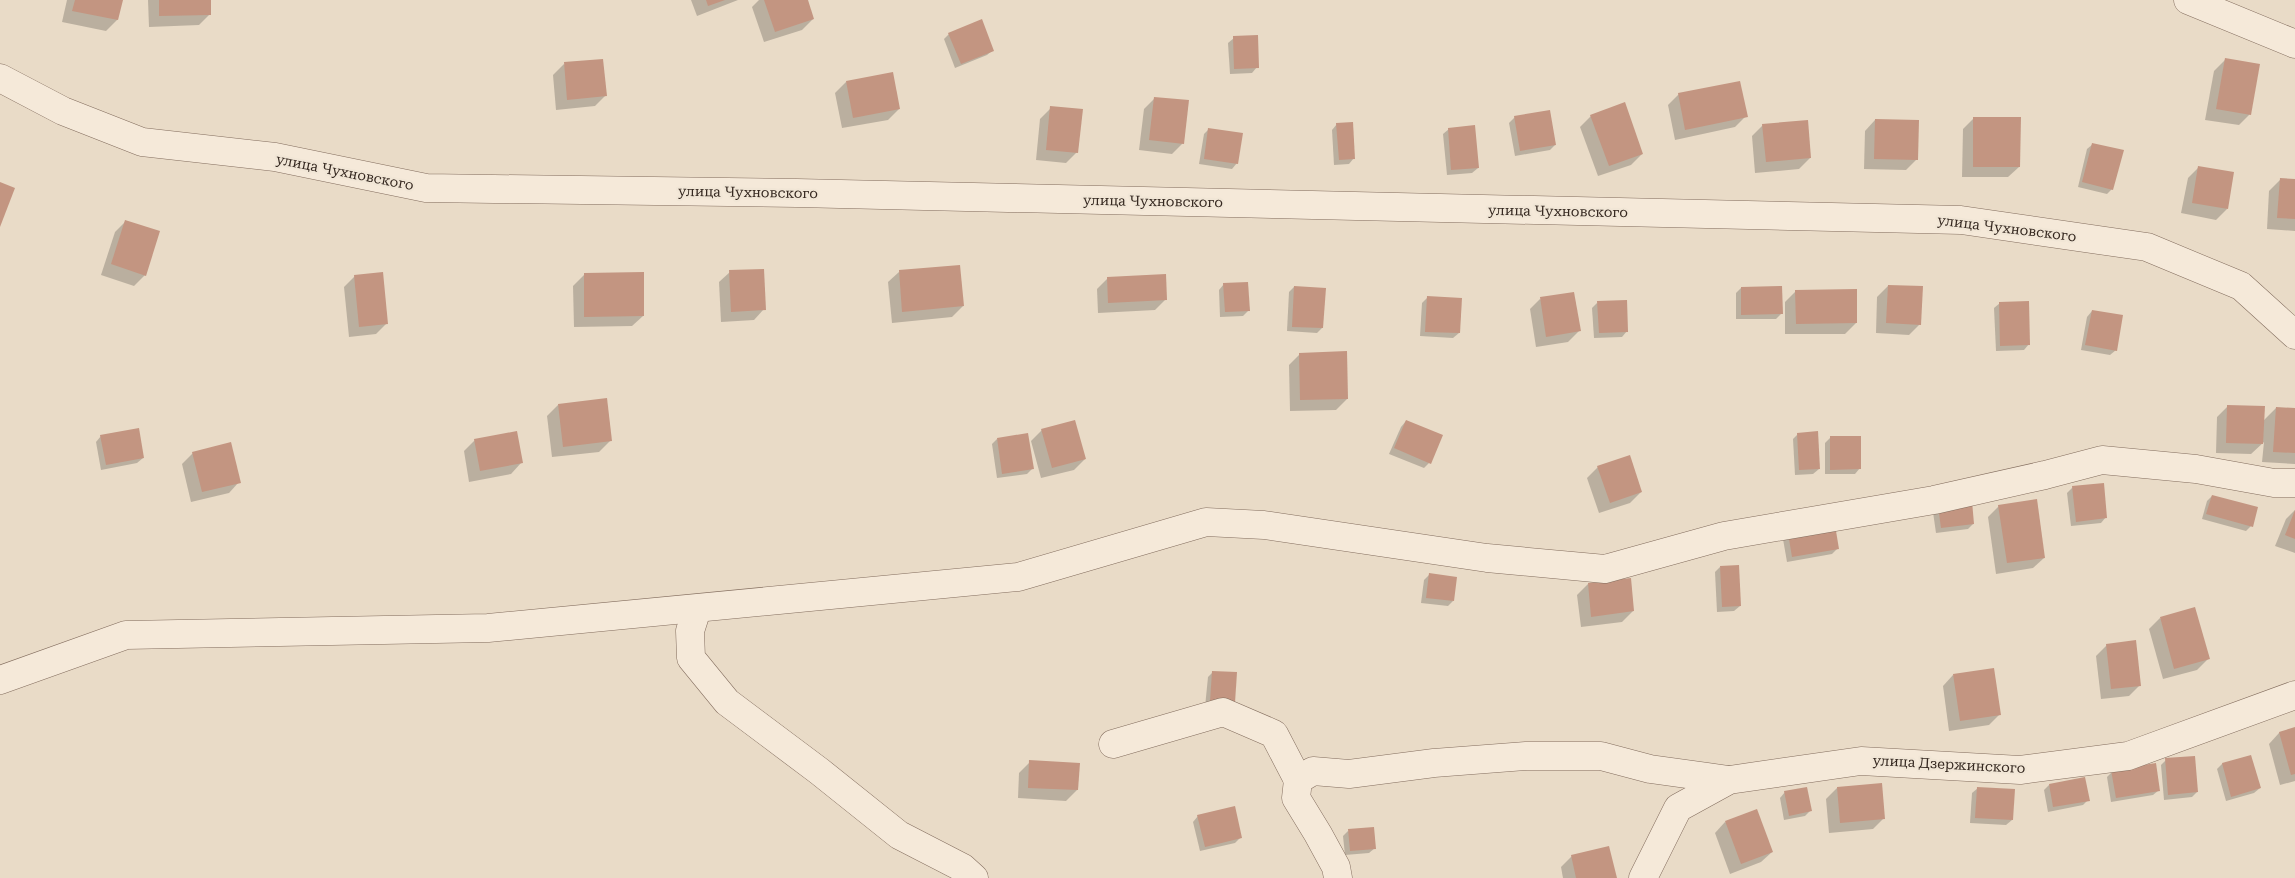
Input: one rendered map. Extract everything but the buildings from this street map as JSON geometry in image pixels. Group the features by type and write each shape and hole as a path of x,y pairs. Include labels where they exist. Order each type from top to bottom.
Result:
{"street":[{"path":"2188,0 2295,44"},
{"name":"улица Чухновского","path":"0,78 63,111 142,142 275,157 426,188 788,193 1961,220 2147,247 2241,286 2295,335"},
{"path":"0,680 126,635 488,628 1018,577 1206,522 1264,525 1487,558 1605,569 1724,536 1934,500 2045,476 2102,460 2196,470 2274,483 2295,483"},
{"path":"697,609 690,631 691,658 726,702 819,770 899,835 963,868 974,878"},
{"name":"улица Дзержинского","path":"1643,878 1678,808 1729,780 1861,760 2020,770 2128,756 2295,695"},
{"path":"1113,744 1224,712 1274,734 1298,780 1296,798 1336,867 1338,878"},
{"path":"1298,780 1313,771 1348,774 1443,762 1526,756 1601,756 1650,769 1729,780"}]}
